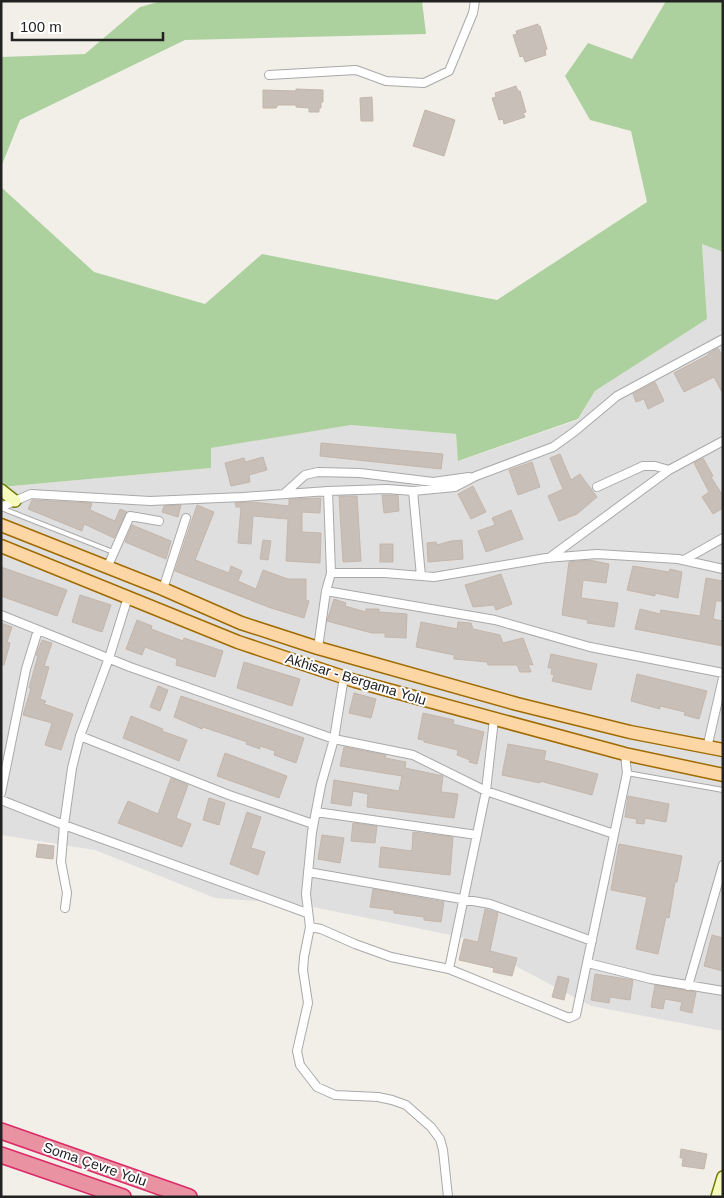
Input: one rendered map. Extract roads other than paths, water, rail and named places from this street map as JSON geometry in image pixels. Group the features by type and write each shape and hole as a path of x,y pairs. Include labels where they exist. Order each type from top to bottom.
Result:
{"highway":[{"name":"Soma Çevre Yolu","path":"1,1131 190,1197"},
{"name":"Soma Çevre Yolu","path":"1,1155 123,1197"}],"main road":[{"path":"1,490 15,501"},
{"name":"Akhisar - Bergama Yolu","path":"1,525 241,622 318,648 517,704 630,732 723,750"},
{"name":"Akhisar - Bergama Yolu","path":"1,546 238,642 344,677 625,754 723,775"},
{"path":"717,1197 723,1176"}],"street":[{"path":"269,75 356,70 386,81 424,83 449,71 473,13 476,1"},
{"path":"1,507 32,494 150,500 243,497 328,491 387,489 413,491 455,487 476,476 553,447 617,396 723,338"},
{"path":"549,558 669,470 723,441"},
{"path":"597,487 643,466 655,466 669,470"},
{"path":"285,493 305,475 318,472 360,473 433,482 476,476"},
{"path":"318,648 326,591 331,574 328,491"},
{"path":"413,491 421,576"},
{"path":"1,494 15,501"},
{"path":"108,568 130,516 159,521"},
{"path":"162,589 186,518"},
{"path":"684,560 723,538"},
{"path":"331,574 385,573 434,577 549,558 597,554 684,560 723,568"},
{"path":"326,591 495,620 590,646 723,673"},
{"path":"65,908 67,893 61,862 72,768 80,736 109,658 128,598"},
{"path":"1,615 130,667 334,739 413,755 486,791 614,834"},
{"path":"1,793 26,669 38,630"},
{"path":"344,677 334,739 313,824 306,894 310,927 303,970 308,1003 297,1051 300,1065 317,1087 334,1095 378,1097 392,1100 406,1105 431,1127 440,1140 443,1150 448,1197"},
{"path":"707,748 723,678"},
{"path":"449,969 486,791 494,719"},
{"path":"80,736 229,795 313,824"},
{"path":"310,927 321,929 391,957 449,969 569,1018 576,1016 627,773 625,754"},
{"path":"1,800 64,825 307,913"},
{"path":"316,812 477,835"},
{"path":"688,986 723,865"},
{"path":"308,872 490,904 592,941"},
{"path":"588,962 651,979 723,991"}],"lane":[{"path":"1,507 114,553"},
{"path":"627,773 723,790"}]}
